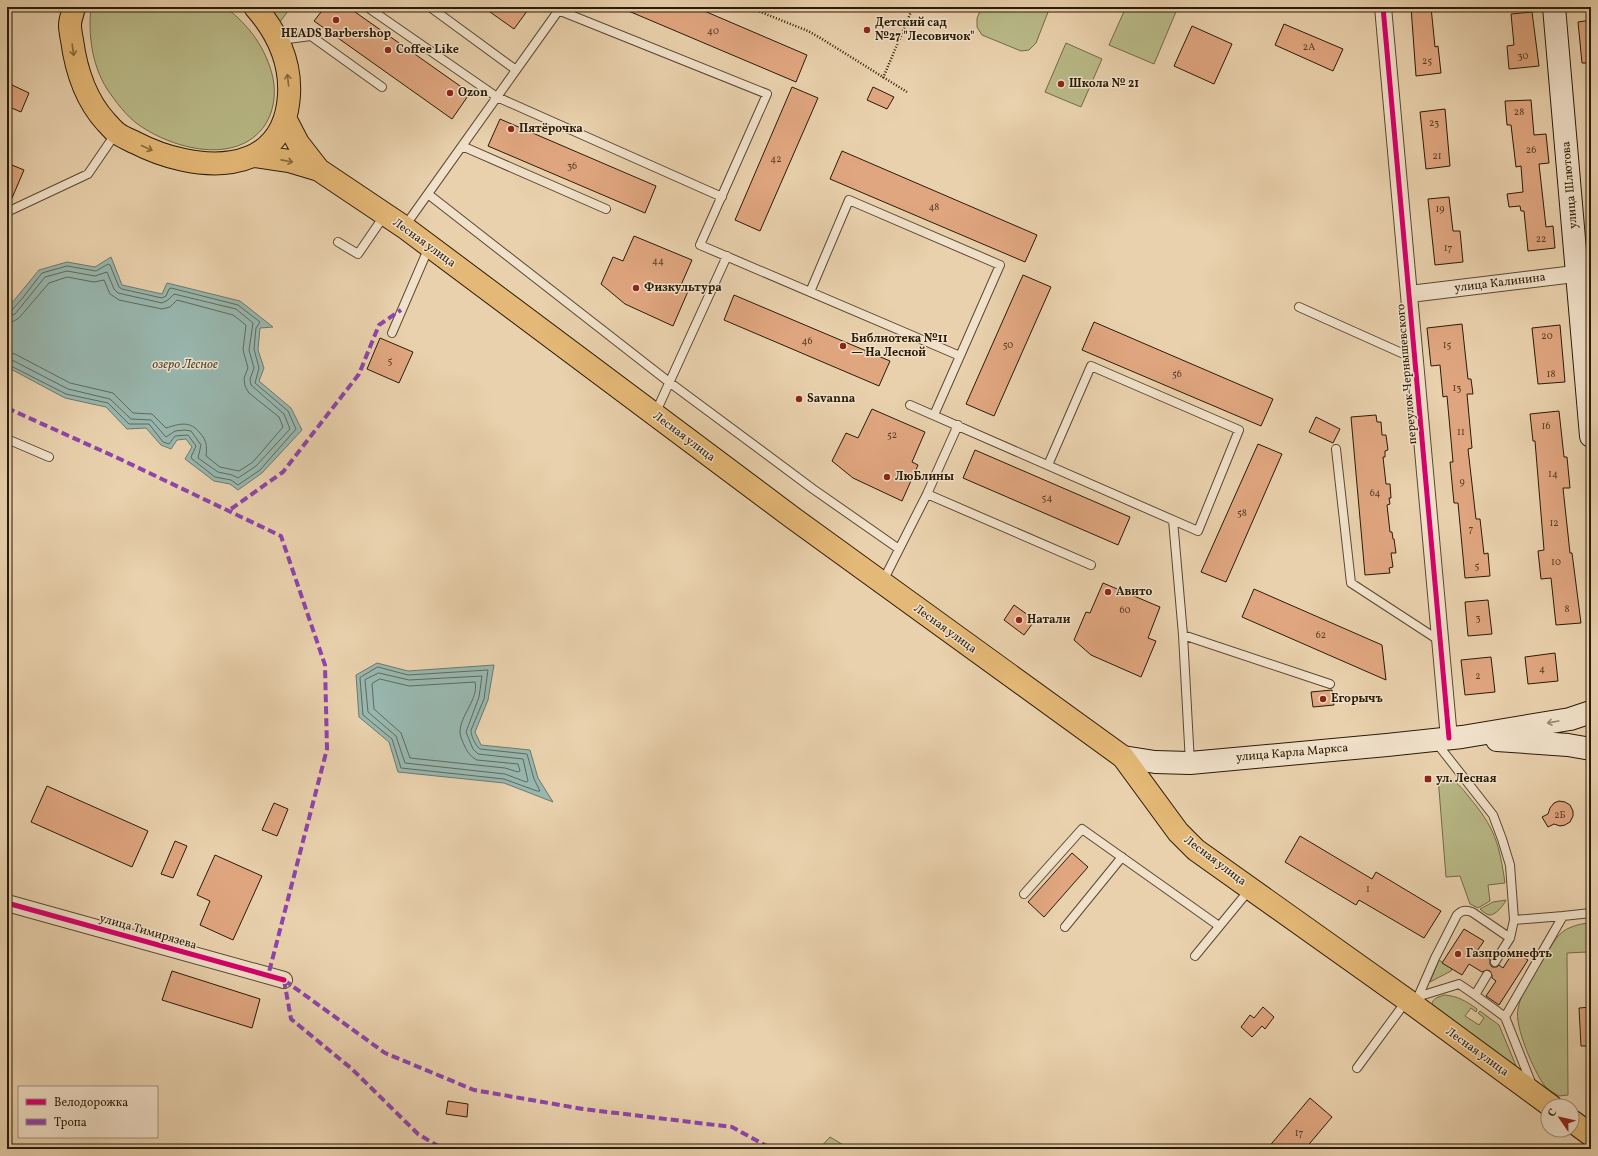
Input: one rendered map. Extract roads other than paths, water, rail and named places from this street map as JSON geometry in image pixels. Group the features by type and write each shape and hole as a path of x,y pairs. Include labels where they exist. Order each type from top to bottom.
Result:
{"main road":[{"name":"улица Шлютова","path":"1554,7 1584,273 1591,436"},
{"path":"73,8 70,25 74,56 84,88 101,116 116,133 158,154 179,160 220,164 237,162 254,156 269,146 278,134 285,118 288,104 289,86 284,53 279,40 260,10"},
{"name":"Лесная улица","path":"285,118 298,143 319,170"},
{"name":"Лесная улица","path":"254,156 289,161 319,170 404,227 654,415 882,583 1123,757 1178,832 1196,850 1412,999 1540,1098"},
{"name":"улица Карла Маркса","path":"1123,757 1155,762 1190,763 1448,739 1570,719 1591,712"},
{"name":"улица Карла Маркса","path":"1448,739 1568,745 1591,749"},
{"path":"1580,1127 1591,1135"}],"street":[{"name":"переулок Чернышевского","path":"1383,7 1410,294 1448,739"},
{"name":"улица Калинина","path":"1410,294 1584,273"},
{"name":"улица Тимирязева","path":"7,903 284,980"}],"lane":[{"path":"367,7 497,97 722,196"},
{"path":"430,7 516,70"},
{"path":"404,227 560,9 766,94 700,245 960,356"},
{"path":"279,40 311,36 382,87"},
{"path":"7,212 88,174 116,133"},
{"path":"462,146 606,209"},
{"path":"428,194 669,382 813,489 899,549"},
{"path":"810,292 849,200 1000,265 934,415"},
{"path":"338,242 358,254 385,214"},
{"path":"392,333 429,246"},
{"path":"654,415 727,256"},
{"path":"1299,308 1415,359"},
{"path":"910,405 1048,464 1198,532 1239,430 1091,366 1048,464"},
{"path":"882,583 927,494 958,425"},
{"path":"7,439 49,458"},
{"path":"1336,450 1351,583 1440,641"},
{"path":"927,494 1091,565"},
{"path":"1173,520 1183,635 1190,763"},
{"path":"1183,635 1330,684"},
{"path":"1448,739 1492,815 1502,838 1510,865 1514,920 1510,938 1495,962"},
{"path":"1024,894 1082,829 1219,926"},
{"path":"1065,927 1122,857"},
{"path":"1195,956 1250,888"},
{"path":"1357,1068 1412,999 1435,958 1456,915 1461,911 1466,910 1472,912 1510,938"},
{"path":"1514,920 1591,913"},
{"path":"1505,1017 1564,916"},
{"path":"1474,995 1487,975"},
{"path":"1412,999 1459,984 1505,1017 1542,1098"}],"water":[{"name":"озеро Лесное","path":"111,257 122,285 162,294 167,283 240,301 273,327 260,328 258,350 264,368 259,381 291,408 302,430 262,473 238,490 230,484 214,481 185,459 192,447 186,439 177,440 171,449 161,445 146,428 127,429 106,407 65,398 7,367 7,309 39,270 67,262 95,267"},
{"path":"377,663 408,671 494,665 488,700 475,732 481,745 530,750 538,778 553,802 504,783 398,772 389,742 359,717 356,675"}],"place":[{"name":"HEADS Barbershop","path":"336,20"},
{"name":"Детский сад №27 \"Лесовичок\"","path":"867,30"},
{"name":"Coffee Like","path":"388,50"},
{"name":"Школа № 21","path":"1061,84"},
{"name":"Ozon","path":"450,93"},
{"name":"Пятёрочка","path":"511,129"},
{"name":"Физкультура","path":"636,288"},
{"name":"Библиотека №11 — На Лесной","path":"843,346"},
{"name":"Savanna","path":"799,399"},
{"name":"ЛюБлины","path":"887,477"},
{"name":"Авито","path":"1108,592"},
{"name":"Натали","path":"1019,620"},
{"name":"Егорычъ","path":"1323,699"},
{"name":"ул. Лесная","path":"1428,779"},
{"name":"Газпромнефть","path":"1458,954"}]}
